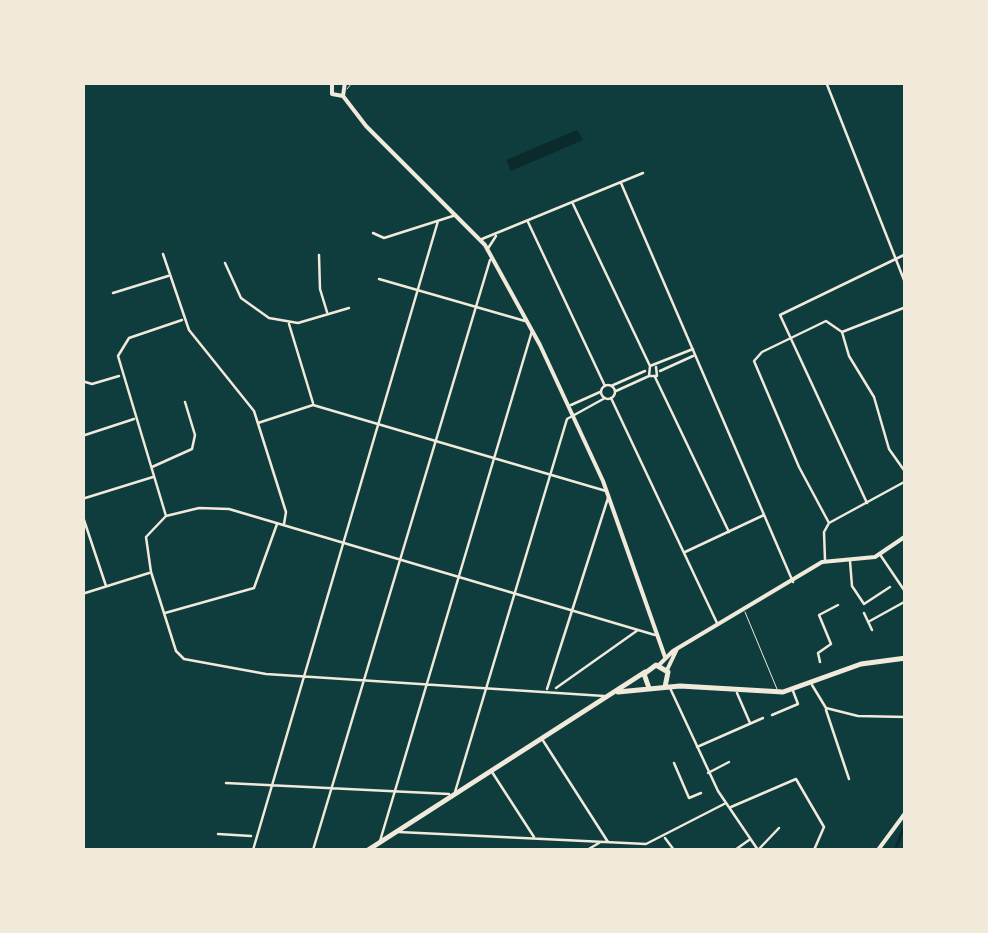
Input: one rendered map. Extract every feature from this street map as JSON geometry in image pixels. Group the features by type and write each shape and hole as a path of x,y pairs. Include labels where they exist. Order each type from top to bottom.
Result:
{"main road":[{"path":"331,83 332,94 343,96 356,116 487,250 532,331 608,494 668,658 667,687"},
{"path":"343,96 346,86"},
{"path":"368,850 659,665 678,649 825,562 881,554 904,539"},
{"path":"658,638 678,649"},
{"path":"606,696 667,687 778,692 792,690 824,673 906,658"},
{"path":"659,665 667,670"},
{"path":"645,672 649,688"},
{"path":"878,850 906,812"}],"street":[{"path":"826,82 906,285"},
{"path":"479,239 498,235 642,173"},
{"path":"621,183 793,582"},
{"path":"573,204 728,532"},
{"path":"373,233 384,238 456,215"},
{"path":"253,850 438,221"},
{"path":"528,222 606,386"},
{"path":"487,250 498,235"},
{"path":"162,254 194,338 249,403 258,422 286,512 284,524"},
{"path":"868,503 790,338 782,312 906,254"},
{"path":"320,255 320,289 328,314"},
{"path":"313,850 490,260"},
{"path":"225,263 233,286 248,305 288,323 349,308"},
{"path":"114,293 170,276"},
{"path":"380,279 526,321"},
{"path":"842,332 906,307"},
{"path":"166,516 118,356 126,340 184,320"},
{"path":"829,523 754,364 758,355 827,321 842,332 849,356 872,392 889,449 906,473"},
{"path":"288,323 313,405"},
{"path":"380,842 532,331"},
{"path":"649,376 653,369 694,348"},
{"path":"606,386 696,354"},
{"path":"82,382 92,384 122,374"},
{"path":"611,398 615,392 649,376 655,377"},
{"path":"569,406 602,392 606,386"},
{"path":"612,386 615,392"},
{"path":"602,392 605,398"},
{"path":"226,783 454,794 566,419 611,398"},
{"path":"611,398 718,626"},
{"path":"151,467 192,450 195,435 186,402"},
{"path":"258,422 313,405 608,494 547,689"},
{"path":"82,436 136,419"},
{"path":"82,499 154,476"},
{"path":"825,562 822,541 829,523 906,481"},
{"path":"606,696 547,689 303,676 188,660 178,654 164,614 151,572 146,537 154,524 166,516 220,508 658,638"},
{"path":"82,514 106,586"},
{"path":"685,552 766,514"},
{"path":"164,614 254,588 277,522"},
{"path":"881,554 904,590"},
{"path":"850,561 852,586 864,604 890,586"},
{"path":"82,594 151,572"},
{"path":"868,622 906,601"},
{"path":"820,662 818,653 831,644 819,614 838,605"},
{"path":"864,612 872,630"},
{"path":"555,690 638,630"},
{"path":"810,682 826,708 848,779"},
{"path":"667,687 708,773 758,850 779,828"},
{"path":"736,689 750,724"},
{"path":"695,748 798,704 792,690"},
{"path":"826,708 862,716 906,717"},
{"path":"541,738 608,842"},
{"path":"674,762 689,798 700,793"},
{"path":"708,773 729,762"},
{"path":"491,771 536,839"},
{"path":"730,808 796,780 825,828 814,850"},
{"path":"398,831 646,844 726,802"},
{"path":"218,834 254,836"},
{"path":"664,837 674,850"},
{"path":"735,850 750,839"},
{"path":"587,850 600,842"}],"lane":[{"path":"346,86 353,82"},
{"path":"744,610 778,692"}],"water":[{"path":"577,130 583,140 511,171 506,160"}],"waterway":[{"path":"895,850 906,822"}]}
